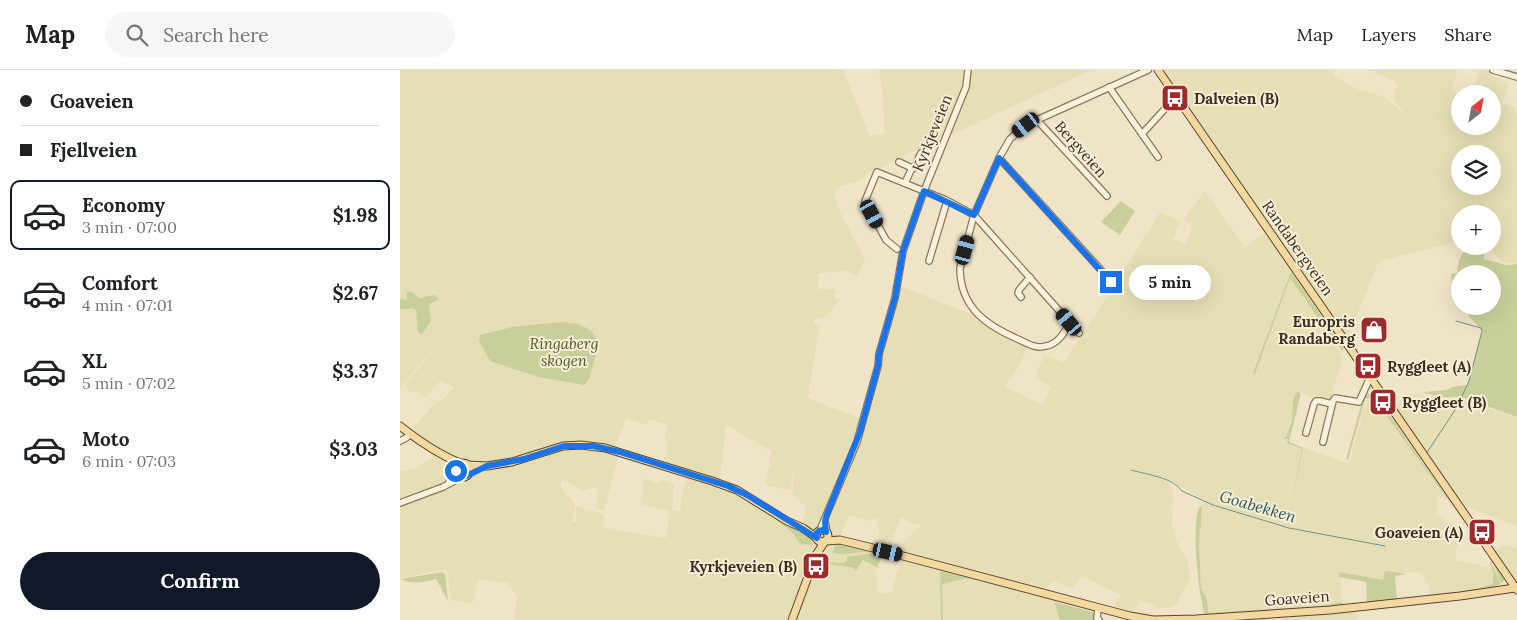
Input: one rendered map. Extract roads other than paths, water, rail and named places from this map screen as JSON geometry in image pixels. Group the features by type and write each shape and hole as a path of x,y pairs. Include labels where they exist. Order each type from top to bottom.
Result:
{"main road":[{"name":"Randabergveien","path":"1158,70 1516,589"},
{"path":"404,431 447,458 461,471"},
{"name":"Goaveien","path":"461,471 524,459 564,446 581,445 605,448 728,486 747,495 781,517 822,536 1146,619 1196,619 1330,610 1516,589"},
{"name":"Goaveien","path":"461,471 470,470 468,465 487,466"},
{"name":"Kyrkjeveien","path":"792,620 822,536"},
{"path":"1499,590 1510,581"}],"street":[{"name":"Kyrkjeveien","path":"822,536 825,521 860,432 895,298 903,251 924,191 966,87 968,70"},
{"path":"1070,323 1060,338 1053,344 1045,347 1036,347 997,330 978,315 965,296 960,278 960,268 974,215 999,158 1010,139 1017,133 1037,120 1148,70"},
{"path":"1493,70 1517,78"},
{"path":"1109,87 1158,157"},
{"path":"1142,134 1172,101"},
{"name":"Bergveien","path":"1037,120 1107,196"},
{"path":"905,183 912,168 917,165 921,153"},
{"path":"999,158 1111,282"},
{"path":"899,162 912,168"},
{"path":"897,249 886,240 865,201 877,172 947,201 974,215 1079,333"},
{"path":"929,261 947,201"},
{"path":"1021,297 1018,290 1030,277"},
{"path":"1322,442 1335,398 1359,402 1368,382 1372,380"},
{"path":"1306,433 1316,401 1320,400 1332,404"},
{"path":"400,441 406,438 404,431"},
{"path":"400,502 443,487 461,471"},
{"path":"1097,620 1098,608"}],"waterway":[{"path":"1426,454 1463,398 1462,396 1469,381 1482,331 1481,328 1456,321"},
{"name":"Goabekken","path":"1131,470 1166,480 1178,486 1182,491 1213,505 1289,528 1385,546"}],"place":[{"name":"Dalveien (B)","path":"1175,98"},
{"name":"Europris Randaberg","path":"1374,330"},
{"name":"Ryggleet (A)","path":"1368,366"},
{"name":"Ryggleet (B)","path":"1383,402"},
{"name":"Goaveien (A)","path":"1482,532"},
{"name":"Kyrkjeveien (B)","path":"816,566"}],"park label":[{"name":"Ringaberg skogen","path":"564,352"}]}
